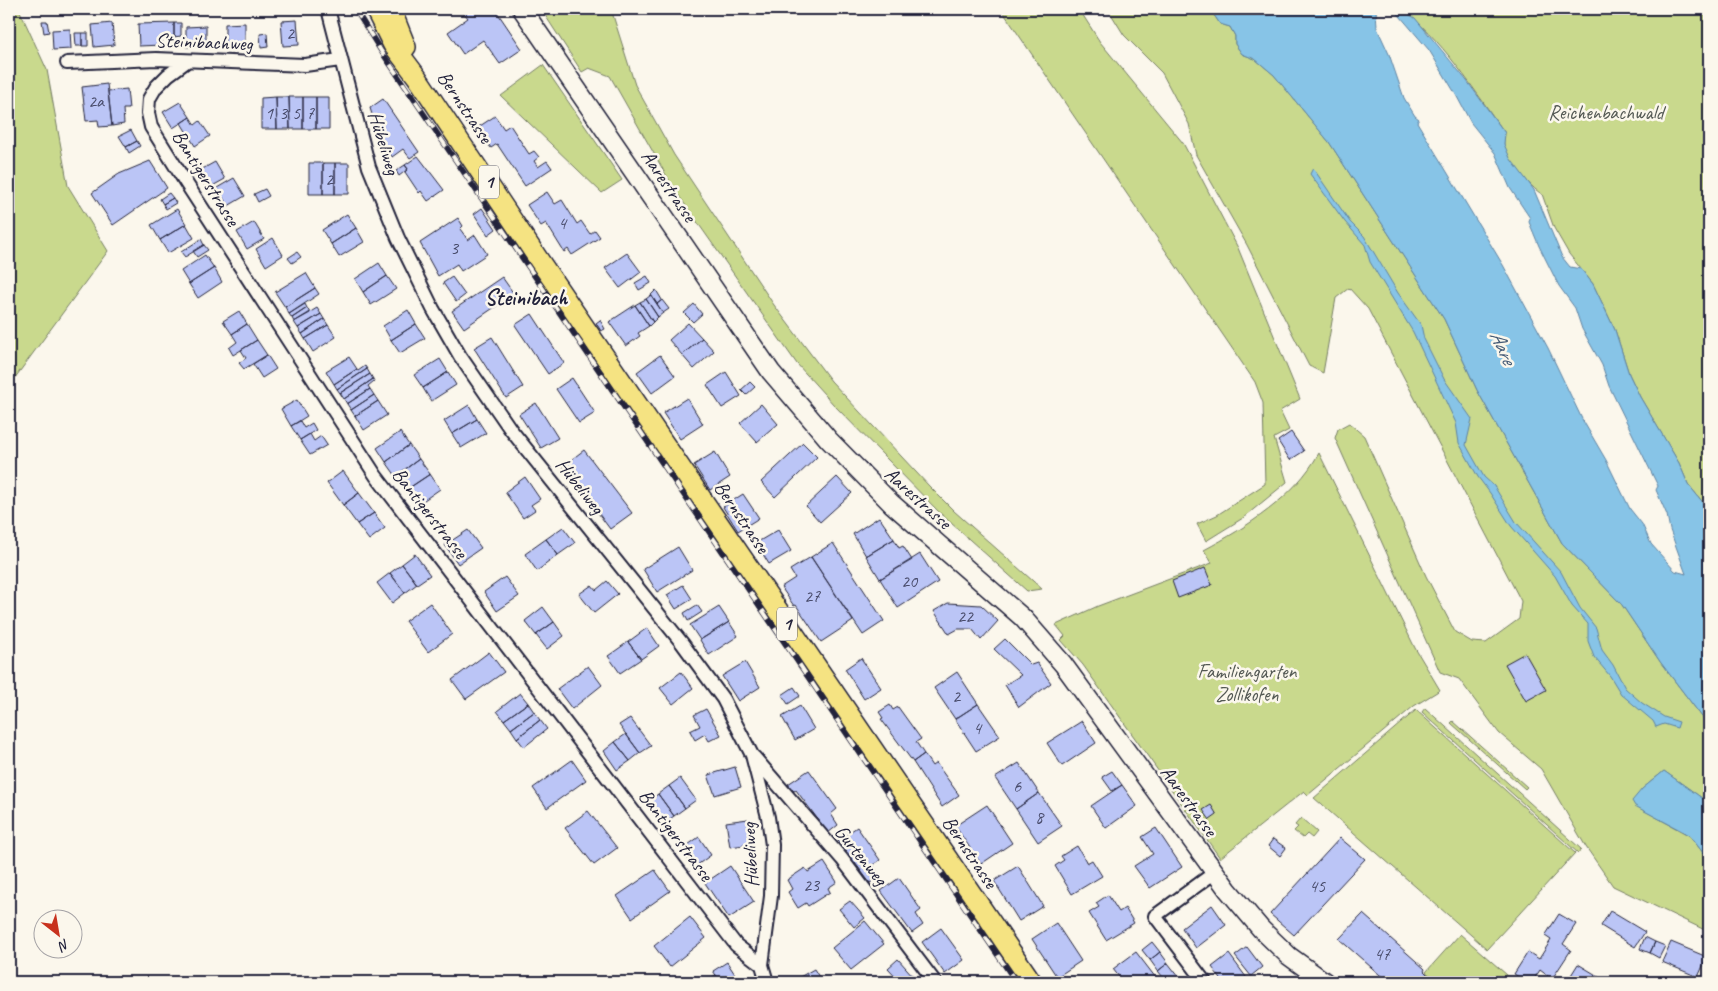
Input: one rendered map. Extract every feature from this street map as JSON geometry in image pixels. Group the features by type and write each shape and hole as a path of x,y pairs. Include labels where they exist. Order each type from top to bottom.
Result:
{"main road":[{"name":"Bernstrasse","path":"375,9 393,45 417,77 543,266 1032,982"},
{"name":"Bernstrasse","path":"391,9 417,77"}],"street":[{"name":"Hübeliweg","path":"328,9 369,167 413,272 456,349 511,430 682,643 724,699 752,755 768,817 772,845 771,896 762,965 767,982"},
{"name":"Aarestrasse","path":"522,9 772,372 856,470 924,533 1012,607 1041,638 1063,664 1214,873 1261,929 1289,956 1325,982"},
{"name":"Steinibachweg","path":"67,63 156,59 305,64 340,60"},
{"name":"Bantigerstrasse","path":"187,61 156,87 149,99 148,113 151,127 186,183 376,476 736,945 762,965"},
{"name":"Gurtenweg","path":"752,755 842,859 935,982"},
{"path":"1206,982 1155,916 1214,873"}],"green space":[{"path":"9,9 19,9 47,70 68,186 108,251 9,386"},
{"path":"541,9 611,9 635,85 674,155 774,305 831,381 929,486 954,511 1042,589 1027,591 941,514 834,405 797,364 674,189 610,76 589,68 582,72"},
{"path":"1001,9 1079,9 1100,42 1183,143 1238,248 1300,399 1280,411 1289,430 1274,438 1287,482 1243,518 1206,541 1197,524 1217,515 1265,484 1263,403 1255,382"},
{"path":"1108,9 1210,9 1220,24 1230,27 1235,36 1235,44 1242,54 1255,59 1274,75 1329,142 1444,319 1477,390 1562,543 1622,605 1661,663 1709,726 1709,803 1664,771 1642,789 1636,806 1690,836 1704,854 1709,855 1709,932 1613,886 1586,847 1541,769 1499,733 1459,679 1440,672 1335,438 1338,429 1349,423 1364,436 1426,576 1455,632 1472,642 1486,643 1519,619 1521,601 1368,309 1349,288 1336,298 1323,373 1309,366 1247,245 1196,155 1189,124 1162,73 1124,35"},
{"name":"Reichenbachwald","path":"1400,9 1709,9 1709,514 1705,505 1688,484 1679,463 1640,397 1629,374 1615,330 1593,284 1569,254 1554,228 1542,194 1526,179 1509,157 1504,145 1505,133 1443,48 1414,19"},
{"path":"543,65 622,180 602,193 501,96"},
{"name":"Familiengarten Zollikofen","path":"1319,453 1415,648 1440,690 1414,706 1308,795 1304,791 1220,858 1083,665 1061,640 1065,636 1056,625 1098,606 1212,563 1204,550 1253,521 1269,509 1297,483"},
{"path":"1425,708 1581,849 1578,853 1422,712"},
{"path":"1416,710 1575,853 1487,949 1314,798"},
{"path":"1453,721 1527,787 1525,789 1451,723"},
{"path":"1301,818 1317,832 1312,838 1307,834 1303,838 1294,831 1298,827 1295,825"},
{"path":"1460,934 1515,982 1438,982 1426,972"}],"water":[{"name":"Aare","path":"1210,9 1376,9 1377,28 1389,54 1404,98 1415,116 1419,119 1417,122 1503,265 1548,348 1582,419 1606,460 1630,509 1642,524 1651,544 1675,571 1686,574 1670,530 1667,515 1656,490 1658,486 1609,386 1602,365 1582,329 1575,308 1559,286 1539,246 1529,222 1530,218 1510,188 1495,153 1471,123 1429,50 1394,9 1400,9 1415,18 1467,81 1505,133 1504,144 1510,158 1534,190 1562,257 1570,267 1581,269 1593,284 1615,330 1629,374 1640,397 1679,463 1688,484 1705,505 1709,514 1709,726 1661,663 1622,605 1562,543 1477,390 1444,319 1329,142 1274,75 1255,59 1242,54 1235,44 1235,36 1230,27 1220,24"},
{"path":"1313,168 1350,222 1364,236 1398,293 1421,325 1424,339 1444,379 1472,419 1466,445 1484,477 1494,486 1516,522 1561,572 1580,608 1596,628 1602,650 1613,665 1625,688 1642,703 1664,717 1679,722 1677,728 1664,724 1656,727 1653,721 1621,694 1610,676 1594,657 1588,641 1588,624 1572,606 1555,576 1511,526 1478,477 1459,443 1456,423 1413,332 1370,262 1365,245 1345,222 1310,174"},
{"path":"1664,771 1709,803 1709,855 1704,854 1690,836 1635,806 1632,801 1642,789"}],"building":[{"path":"312,9 319,9 320,12 312,13"},
{"path":"461,9 495,9 522,49 500,64 483,40 463,54 448,32 468,18"},
{"path":"297,20 299,45 283,46 281,21"},
{"path":"42,21 47,21 49,32 44,33"},
{"path":"112,23 114,45 94,47 92,25"},
{"path":"174,23 174,37 161,38 162,45 139,46 138,24"},
{"path":"174,23 181,23 181,36 174,37"},
{"path":"245,23 245,44 225,44 225,24"},
{"path":"206,26 206,46 186,47 186,27"},
{"path":"70,29 71,49 53,50 52,30"},
{"path":"75,33 82,33 82,46 76,46"},
{"path":"82,33 88,33 88,46 82,46"},
{"path":"267,33 268,47 261,48 260,34"},
{"path":"107,84 112,126 99,127 98,120 86,121 82,87"},
{"path":"127,89 129,109 123,109 124,124 112,126 108,91"},
{"path":"276,97 277,129 261,129 261,98"},
{"path":"276,97 289,97 290,129 277,129"},
{"path":"289,97 303,97 303,129 290,129"},
{"path":"303,97 316,97 316,129 303,129"},
{"path":"316,97 329,97 329,129 316,129"},
{"path":"383,99 419,152 410,158 403,149 392,157 379,137 370,108"},
{"path":"180,102 190,117 173,128 163,112"},
{"path":"464,112 469,121 466,124 460,115"},
{"path":"495,116 504,129 510,125 529,154 534,151 539,157 534,161 538,167 547,161 552,168 525,186 497,144 491,148 477,128"},
{"path":"190,117 195,125 200,121 210,136 195,146 181,123"},
{"path":"131,130 137,141 126,147 119,136"},
{"path":"137,141 140,146 129,153 126,147"},
{"path":"418,156 444,190 428,201 421,191 419,193 405,172 408,169 405,165"},
{"path":"150,161 167,188 113,225 92,193 119,174"},
{"path":"215,162 225,179 207,189 197,172"},
{"path":"309,163 323,163 323,194 309,194"},
{"path":"323,163 335,163 335,194 323,194"},
{"path":"335,163 349,163 349,194 335,194"},
{"path":"405,165 408,169 399,176 396,171"},
{"path":"234,178 245,196 228,206 217,188"},
{"path":"265,189 269,196 258,202 254,194"},
{"path":"547,192 555,204 562,200 577,224 581,221 590,234 595,230 600,237 572,255 568,249 564,252 546,223 541,226 527,205"},
{"path":"169,193 173,198 163,204 160,199"},
{"path":"173,198 176,203 166,209 163,204"},
{"path":"482,208 496,229 488,235 474,214"},
{"path":"177,209 186,224 160,240 151,225"},
{"path":"347,214 356,228 331,244 322,230"},
{"path":"458,218 463,226 460,229 468,240 475,235 487,254 461,271 457,264 438,276 420,243"},
{"path":"254,222 264,239 247,249 237,232"},
{"path":"186,224 194,238 168,253 160,240"},
{"path":"356,228 364,242 339,257 331,244"},
{"path":"273,238 283,255 266,266 256,249"},
{"path":"201,239 204,245 185,257 181,252"},
{"path":"204,245 208,250 197,257 193,251"},
{"path":"297,252 301,257 292,263 288,258"},
{"path":"627,253 641,272 620,288 605,268"},
{"path":"205,255 214,268 189,284 181,271"},
{"path":"379,263 387,276 363,292 355,279"},
{"path":"214,268 222,282 198,298 189,284"},
{"path":"306,273 315,288 285,307 275,292"},
{"path":"387,276 396,289 371,305 363,292"},
{"path":"647,276 651,283 639,290 635,283"},
{"path":"452,277 465,295 456,302 443,283"},
{"path":"502,277 514,294 464,328 452,311"},
{"path":"315,288 319,294 289,314 285,307"},
{"path":"656,290 662,300 657,304 651,295"},
{"path":"651,295 663,313 658,317 646,299"},
{"path":"646,299 658,317 653,322 640,302"},
{"path":"662,300 669,309 663,313 657,304"},
{"path":"640,302 653,322 649,326 635,305"},
{"path":"305,304 307,308 292,318 289,314"},
{"path":"694,304 702,314 693,322 684,313"},
{"path":"635,305 649,326 638,333 640,336 626,346 609,322"},
{"path":"307,308 310,313 294,322 292,318"},
{"path":"317,308 321,314 298,328 294,322"},
{"path":"408,310 416,324 391,340 383,326"},
{"path":"239,311 247,324 232,334 223,321"},
{"path":"321,314 324,319 302,334 298,328"},
{"path":"532,314 564,363 548,374 515,325"},
{"path":"324,319 328,325 305,339 302,334"},
{"path":"600,320 605,329 601,331 596,323"},
{"path":"688,323 702,338 682,355 669,340"},
{"path":"247,324 257,340 233,355 229,348 237,342 232,334"},
{"path":"416,324 425,338 400,353 391,340"},
{"path":"328,325 336,337 313,352 305,339"},
{"path":"492,337 523,387 506,398 474,348"},
{"path":"702,338 714,351 694,369 682,355"},
{"path":"257,340 267,355 244,369 239,363 246,358 241,350"},
{"path":"267,355 276,369 262,378 253,364"},
{"path":"660,355 675,376 652,393 637,372"},
{"path":"349,357 357,369 334,384 326,371"},
{"path":"440,359 448,372 423,388 414,375"},
{"path":"365,366 367,369 337,389 334,384"},
{"path":"367,369 370,374 340,393 337,389"},
{"path":"448,372 456,385 431,401 423,388"},
{"path":"726,372 741,396 722,408 707,385"},
{"path":"370,374 373,379 344,399 340,393"},
{"path":"572,378 595,413 579,423 556,389"},
{"path":"373,379 374,381 368,386 370,389 347,404 344,399"},
{"path":"750,382 755,387 746,395 741,390"},
{"path":"370,389 374,395 351,410 347,404"},
{"path":"374,395 378,401 355,416 351,410"},
{"path":"687,398 703,424 680,439 663,413"},
{"path":"297,400 307,416 291,426 281,409"},
{"path":"378,401 387,415 364,430 355,416"},
{"path":"536,403 558,438 541,448 519,414"},
{"path":"761,404 778,424 757,442 740,423"},
{"path":"469,405 477,419 452,434 444,421"},
{"path":"477,419 486,433 461,448 452,434"},
{"path":"300,421 304,428 312,423 316,430 300,440 291,426"},
{"path":"400,432 409,445 386,462 377,448"},
{"path":"1291,432 1304,451 1290,460 1278,441"},
{"path":"310,434 314,441 321,436 327,445 310,455 300,440"},
{"path":"803,443 817,457 775,497 761,482"},
{"path":"409,445 419,459 396,476 386,462"},
{"path":"584,450 632,513 610,529 563,466"},
{"path":"715,452 730,477 710,490 694,465"},
{"path":"419,459 430,474 406,490 396,476"},
{"path":"343,471 359,493 343,505 327,483"},
{"path":"430,474 440,489 417,505 406,490"},
{"path":"525,477 540,499 531,505 535,510 523,518 505,492"},
{"path":"837,477 852,493 820,522 806,506"},
{"path":"359,493 374,513 357,524 343,505"},
{"path":"743,494 759,518 738,531 723,507"},
{"path":"374,513 385,528 369,540 357,524"},
{"path":"879,517 894,539 866,556 853,534"},
{"path":"563,527 575,543 558,555 546,539"},
{"path":"468,530 481,548 458,564 445,545"},
{"path":"778,530 791,551 769,564 756,543"},
{"path":"546,539 558,555 537,571 525,554"},
{"path":"894,539 899,548 903,546 912,560 880,579 866,556"},
{"path":"833,543 884,621 863,635 811,557"},
{"path":"678,547 692,570 657,592 643,569"},
{"path":"415,554 430,575 417,584 402,564"},
{"path":"920,554 938,582 898,608 880,579"},
{"path":"811,557 853,621 821,642 796,605 794,606 781,587 795,578 790,570"},
{"path":"402,564 417,584 405,593 390,573"},
{"path":"1205,568 1212,585 1178,598 1172,581"},
{"path":"390,573 405,593 392,603 377,583"},
{"path":"505,577 519,596 497,611 484,592"},
{"path":"607,581 618,594 594,613 579,594 592,585 596,590"},
{"path":"683,585 692,599 676,609 667,595"},
{"path":"430,603 452,634 428,652 405,621"},
{"path":"948,603 981,605 998,621 981,640 972,629 958,629 949,634 934,611"},
{"path":"697,605 702,612 688,621 684,613"},
{"path":"543,607 554,622 536,635 525,621"},
{"path":"719,607 729,622 700,640 690,625"},
{"path":"554,622 564,636 547,649 536,635"},
{"path":"729,622 738,636 709,655 700,640"},
{"path":"647,628 659,646 641,659 628,642"},
{"path":"1005,639 1031,665 1037,663 1051,683 1019,707 1005,685 1021,675 994,649"},
{"path":"628,642 641,659 620,673 608,656"},
{"path":"489,652 504,672 466,699 452,680"},
{"path":"1525,653 1546,690 1526,701 1505,664"},
{"path":"861,658 881,688 864,699 845,669"},
{"path":"745,662 760,687 738,701 722,676"},
{"path":"588,666 602,685 572,709 557,689"},
{"path":"681,672 693,688 673,704 660,688"},
{"path":"957,672 978,704 955,719 934,688"},
{"path":"794,687 800,696 788,704 782,695"},
{"path":"520,693 528,703 504,720 497,711"},
{"path":"528,703 534,712 511,729 504,720"},
{"path":"978,704 1000,736 976,751 955,719"},
{"path":"890,705 893,710 898,707 921,739 916,742 924,754 913,762 881,719 883,718 879,712"},
{"path":"800,706 814,729 795,740 782,717"},
{"path":"706,709 721,735 709,741 705,734 695,740 690,731 700,726 694,715"},
{"path":"534,712 540,720 517,738 511,729"},
{"path":"630,718 651,746 640,753 619,725"},
{"path":"540,720 547,729 524,747 517,738"},
{"path":"1082,721 1096,743 1062,766 1047,743"},
{"path":"626,734 640,753 630,761 615,742"},
{"path":"615,742 630,761 617,770 604,751"},
{"path":"924,754 932,766 936,763 959,795 942,807 913,762"},
{"path":"572,760 586,780 547,808 533,788"},
{"path":"1019,763 1039,793 1016,809 995,778"},
{"path":"735,767 741,787 715,795 708,775"},
{"path":"809,770 837,809 831,814 838,825 828,833 796,790 794,791 788,784"},
{"path":"1112,771 1122,785 1112,791 1102,777"},
{"path":"680,778 696,800 685,808 669,786"},
{"path":"1122,785 1137,806 1106,828 1091,806"},
{"path":"669,786 685,808 674,816 658,794"},
{"path":"1039,793 1062,826 1038,842 1016,809"},
{"path":"658,794 674,816 662,825 646,803"},
{"path":"987,805 1012,843 981,864 955,826"},
{"path":"1211,805 1217,815 1210,820 1203,810"},
{"path":"588,811 617,848 594,865 565,828"},
{"path":"748,819 751,844 730,847 726,822"},
{"path":"857,827 880,860 873,865 880,876 870,883 838,840"},
{"path":"1156,828 1182,867 1150,888 1134,866 1153,854 1142,837"},
{"path":"699,837 711,855 693,868 681,850"},
{"path":"1340,838 1365,859 1294,935 1270,914"},
{"path":"1273,839 1286,848 1280,856 1268,846"},
{"path":"1077,846 1087,863 1092,860 1102,876 1072,894 1055,866 1064,860 1061,856"},
{"path":"824,862 837,882 828,888 830,892 808,906 806,903 798,908 788,892 792,889 787,880 805,868 808,872"},
{"path":"730,866 754,902 729,918 705,883"},
{"path":"1018,866 1043,906 1019,921 994,881"},
{"path":"655,870 670,891 632,918 617,896"},
{"path":"899,878 921,910 916,914 923,925 912,933 881,891"},
{"path":"1108,895 1119,912 1125,908 1134,923 1106,940 1089,913 1099,907 1096,903"},
{"path":"850,901 865,918 854,927 839,909"},
{"path":"1212,905 1226,925 1196,948 1182,928"},
{"path":"1610,911 1645,932 1635,947 1601,926"},
{"path":"1363,914 1425,969 1424,971 1431,978 1427,982 1388,982 1339,939"},
{"path":"1559,914 1576,924 1563,944 1571,950 1552,979 1540,970 1532,982 1527,982 1514,974 1528,952 1539,959 1551,940 1545,936"},
{"path":"690,917 706,938 670,967 654,946"},
{"path":"865,921 884,944 851,970 832,948"},
{"path":"1056,923 1081,961 1057,977 1032,939"},
{"path":"941,928 964,960 945,974 922,942"},
{"path":"1645,937 1655,942 1650,953 1640,949"},
{"path":"1152,942 1160,952 1150,960 1142,950"},
{"path":"1655,942 1665,946 1659,958 1650,953"},
{"path":"1671,942 1707,957 1698,977 1662,962"},
{"path":"1247,947 1262,967 1251,976 1235,956"},
{"path":"1136,952 1159,982 1123,982 1113,969"},
{"path":"1160,952 1168,963 1158,971 1150,960"},
{"path":"1229,954 1249,981 1223,982 1212,967"},
{"path":"898,959 914,977 908,982 901,982 888,968"},
{"path":"727,962 740,982 721,982 713,971"},
{"path":"1168,963 1183,982 1167,982 1158,971"},
{"path":"1578,964 1608,982 1568,980"},
{"path":"814,969 822,982 791,982"},
{"path":"716,975 721,982 705,981"}],"railway":[{"path":"355,9 381,51 1016,982"}],"district":[{"name":"Steinibach","path":"526,298"}]}
